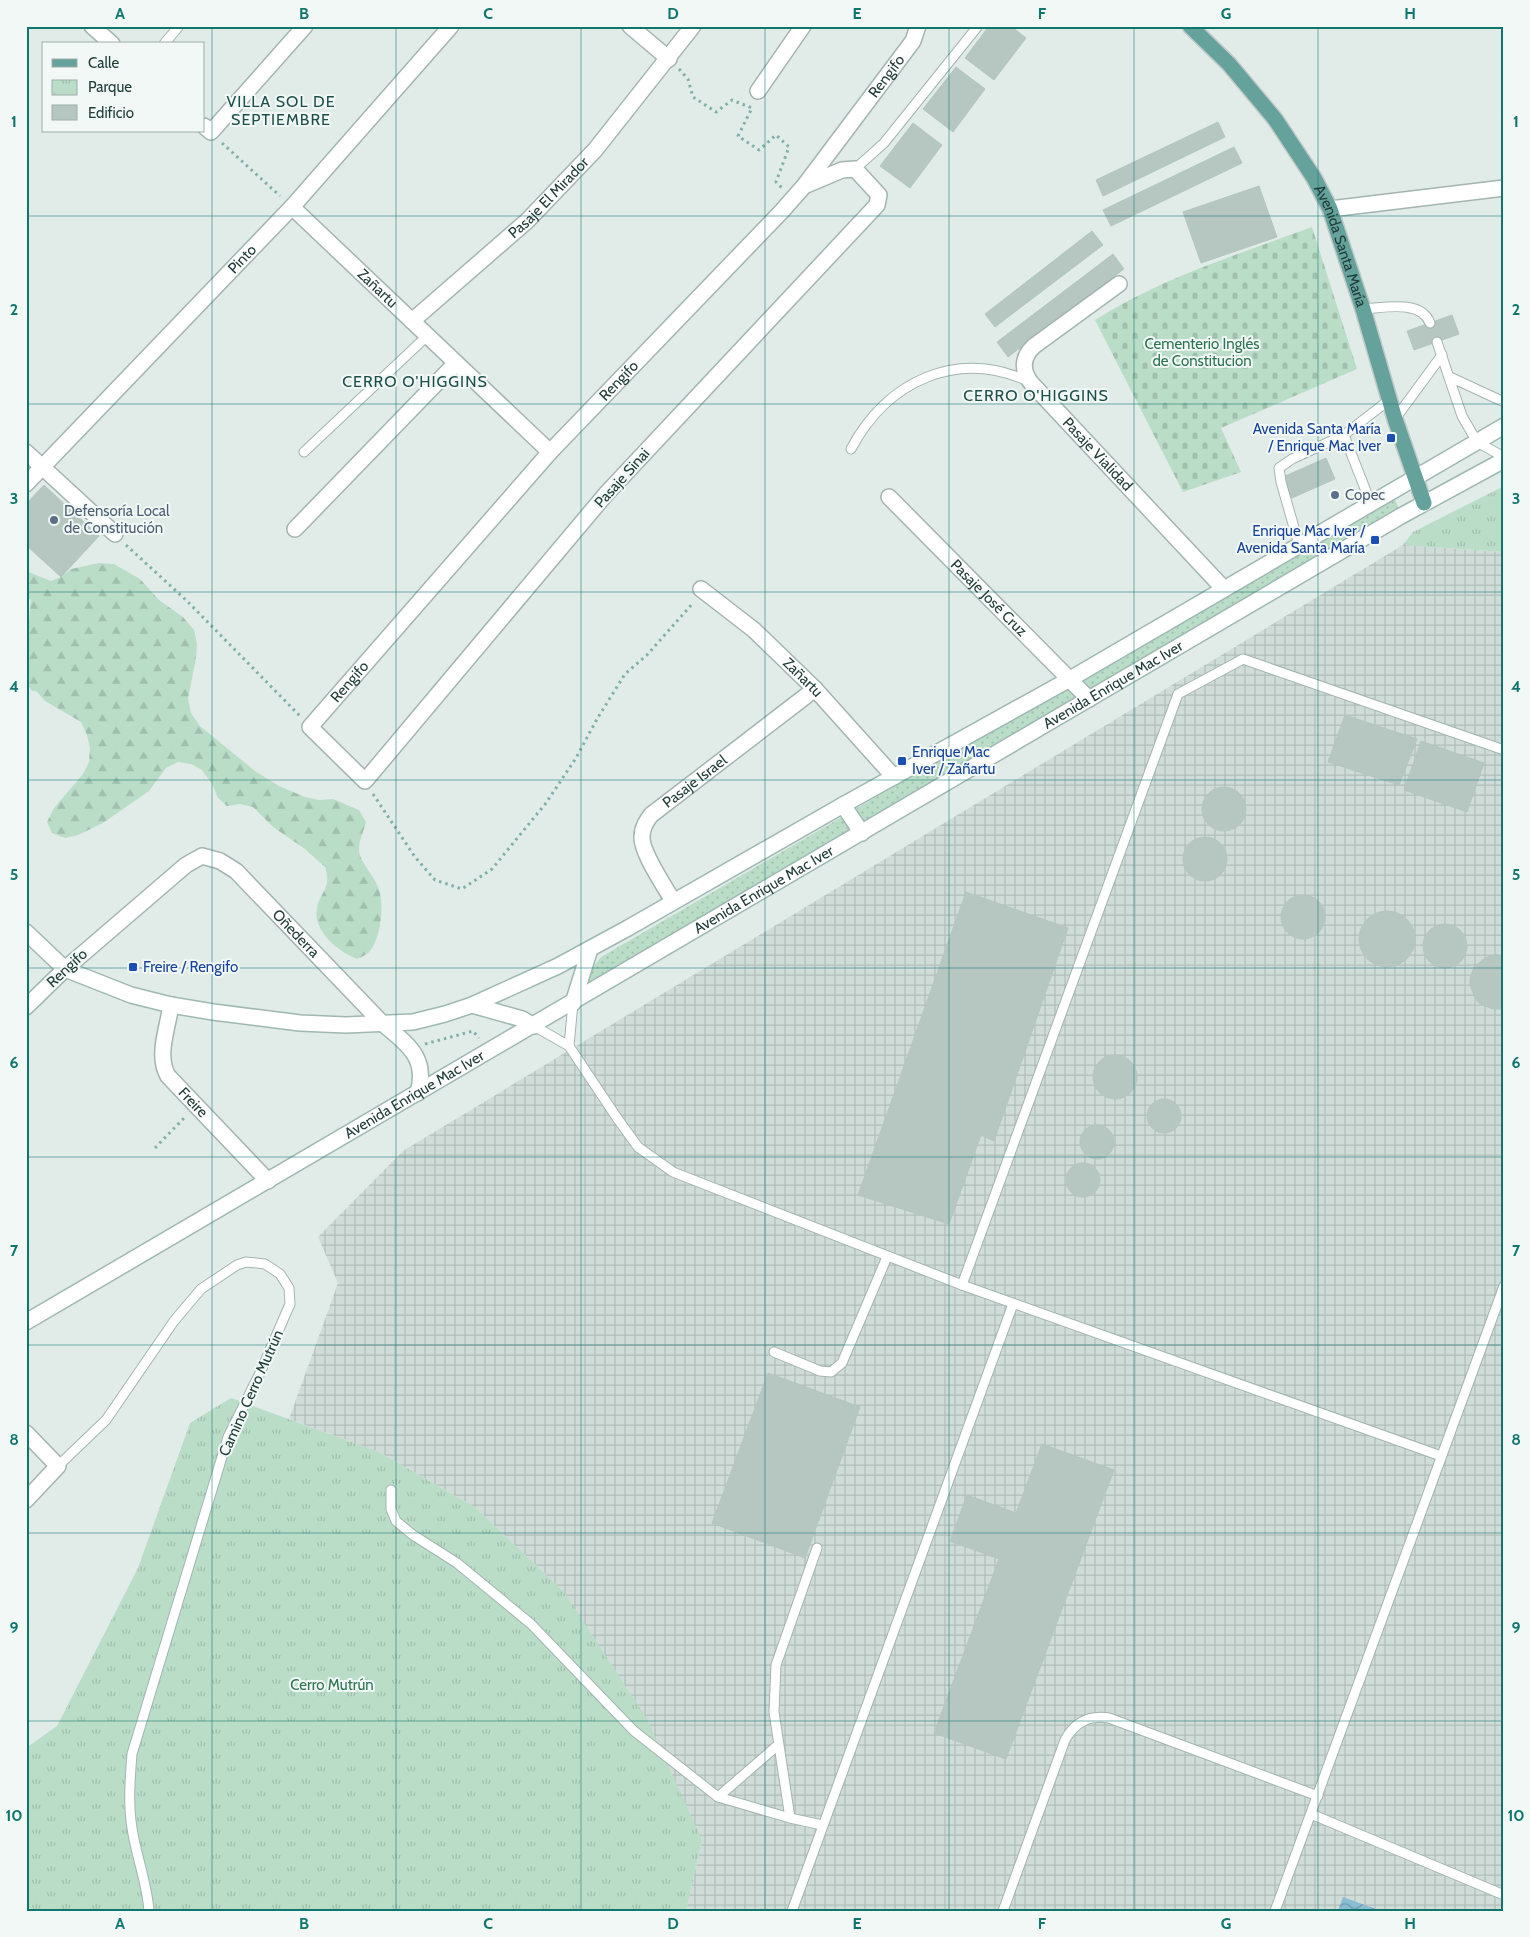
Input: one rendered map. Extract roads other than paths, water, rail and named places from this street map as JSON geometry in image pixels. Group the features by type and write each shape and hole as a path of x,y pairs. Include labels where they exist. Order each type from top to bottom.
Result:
{"main road":[{"name":"Avenida Santa María","path":"1190,26 1229,64 1275,119 1310,171 1330,209 1363,309 1395,419 1424,503"}],"street":[{"path":"92,26 110,42"},
{"path":"207,129 305,26"},
{"name":"Pinto","path":"26,484 292,207 451,26"},
{"path":"630,26 669,59"},
{"name":"Pasaje El Mirador","path":"412,321 527,221 595,150 669,59 693,26"},
{"path":"758,91 803,26"},
{"name":"Rengifo","path":"310,727 550,452 794,199 914,41 918,26"},
{"path":"804,186 842,170 855,169"},
{"name":"Pasaje Sinai","path":"310,727 365,781 606,494 877,205 879,195 875,188 855,169"},
{"path":"1330,209 1504,188"},
{"name":"Zañartu","path":"292,207 550,452"},
{"name":"Pasaje Vialidad","path":"1119,284 1029,351 1025,358 1024,366 1028,379 1224,589"},
{"path":"295,530 456,363"},
{"name":"Avenida Enrique Mac Iver","path":"382,1023 413,1022 472,1005 558,966 590,949 1070,679 1504,426"},
{"path":"26,452 115,534"},
{"name":"Avenida Enrique Mac Iver","path":"26,1322 862,834 1424,503 1504,458"},
{"name":"Pasaje José Cruz","path":"889,497 1089,699"},
{"name":"Zañartu","path":"701,589 754,630 815,688 894,777"},
{"name":"Pasaje Israel","path":"673,902 644,848 642,836 646,822 659,809 815,688"},
{"path":"843,805 862,834"},
{"name":"Rengifo","path":"26,1007 65,969 186,865 202,856"},
{"name":"Oñederra","path":"202,856 220,861 236,871 382,1023 410,1047 416,1056 421,1075 418,1093"},
{"path":"26,932 65,969 131,995 213,1012 300,1023 382,1023"},
{"path":"573,1003 590,949"},
{"name":"Freire","path":"172,1005 162,1057 163,1068 168,1076 268,1181"},
{"path":"472,1005 522,1019 534,1026"},
{"path":"26,1433 58,1466 26,1500"}],"lane":[{"path":"166,42 179,26"},
{"path":"855,169 884,142 978,26"},
{"path":"1363,309 1410,307 1422,312 1430,323"},
{"path":"304,452 427,336"},
{"path":"1437,342 1462,416 1477,442 1504,458"},
{"path":"1395,419 1442,355"},
{"path":"851,449 860,432 884,404 910,385 926,377 959,368 976,368 1005,372 1032,384"},
{"path":"1450,377 1504,402"},
{"path":"1299,545 1280,482 1279,468 1292,459 1344,435 1389,400"},
{"path":"1344,435 1371,504"},
{"path":"962,1285 1178,694 1243,659 1504,750"},
{"path":"569,1046 573,1003"},
{"path":"534,1026 569,1046 638,1147 673,1172 887,1257 1013,1304 1441,1456"},
{"path":"774,1352 820,1371 831,1372 842,1363 887,1257"},
{"name":"Camino Cerro Mutrún","path":"58,1466 106,1420 174,1320 201,1289 237,1265 246,1262 265,1264 280,1274 289,1288 290,1304 260,1373 228,1437 132,1754 130,1787 132,1828 150,1911"},
{"path":"1275,1911 1504,1286"},
{"path":"792,1911 1013,1304"},
{"path":"391,1490 391,1509 396,1522 456,1563 531,1624 634,1731 718,1797 822,1826"},
{"path":"790,1818 774,1712 776,1665 817,1548"},
{"path":"1002,1911 1066,1740 1076,1726 1091,1718 1109,1718 1318,1796"},
{"path":"718,1797 778,1745"},
{"path":"1311,1814 1504,1895"}],"water":[{"path":"1343,1897 1381,1911 1338,1911"}],"place":[{"name":"Avenida Santa María / Enrique Mac Iver","path":"1391,438"},
{"name":"Copec","path":"1335,495"},
{"name":"Defensoría Local de Constitución","path":"54,520"},
{"name":"Enrique Mac Iver / Avenida Santa María","path":"1375,540"},
{"name":"Enrique Mac Iver / Zañartu","path":"902,761"},
{"name":"Freire / Rengifo","path":"133,967"}],"district":[{"name":"VILLA SOL DE SEPTIEMBRE","path":"281,110"},
{"name":"CERRO O'HIGGINS","path":"415,381"},
{"name":"CERRO O'HIGGINS","path":"1036,395"}],"park label":[{"name":"Cementerio Inglés de Constitucion","path":"1202,352"},
{"name":"Cerro Mutrún","path":"332,1685"}]}
